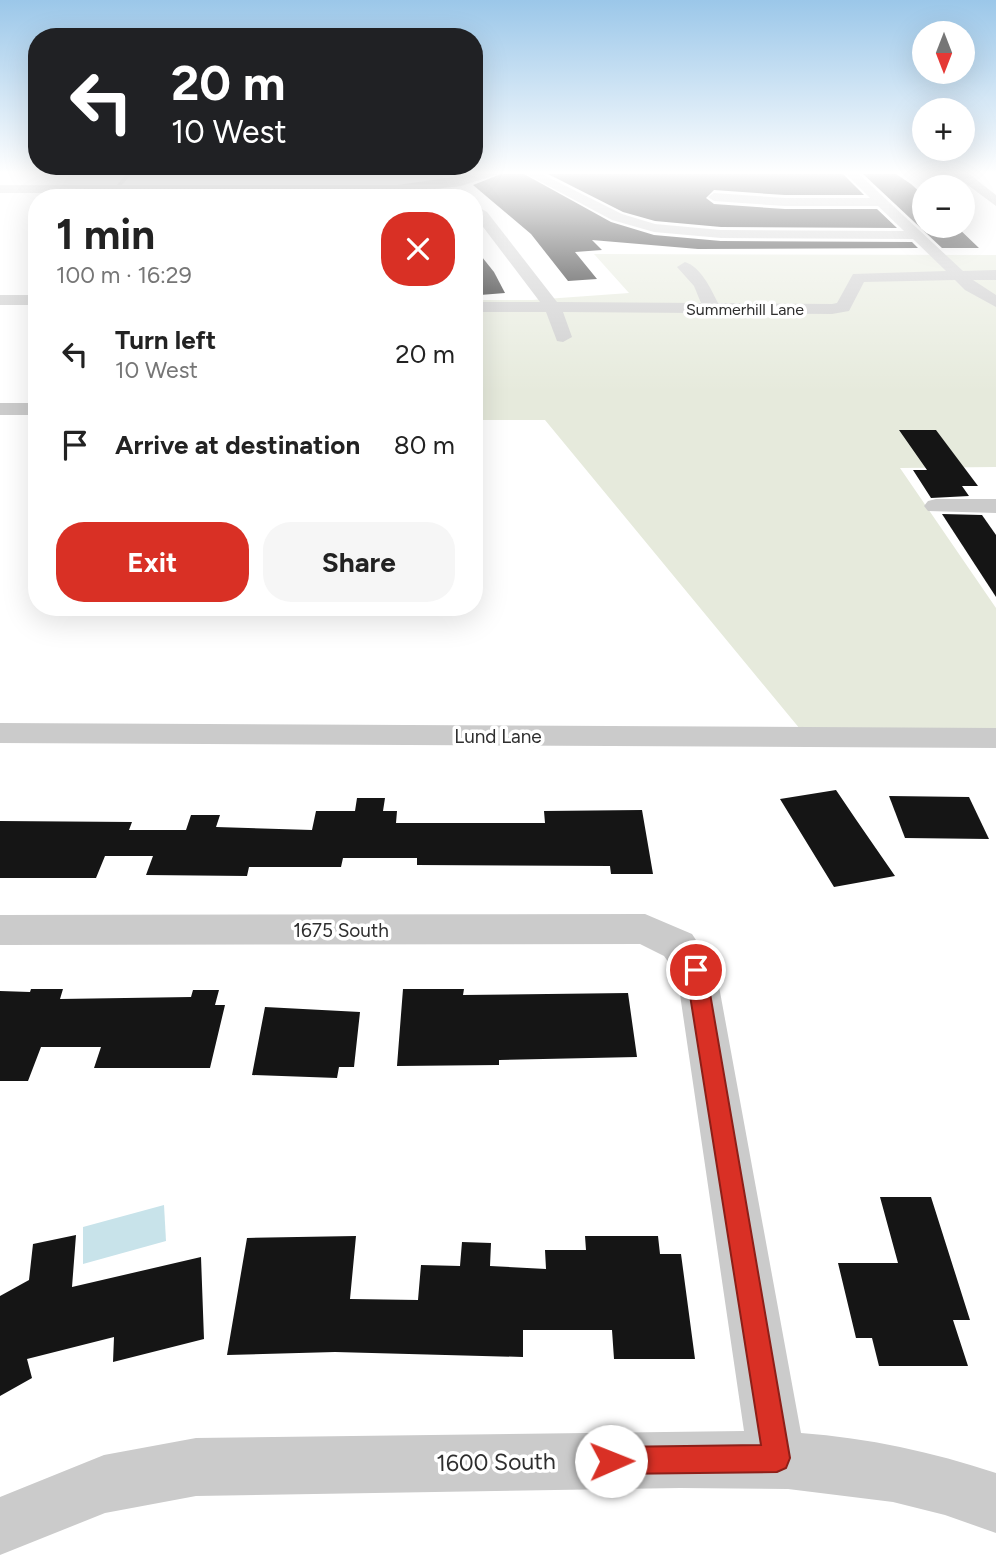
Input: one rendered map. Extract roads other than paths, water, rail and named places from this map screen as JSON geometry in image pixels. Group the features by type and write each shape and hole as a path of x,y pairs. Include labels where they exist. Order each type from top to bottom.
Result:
{"street":[{"path":"506,247 554,309 563,337"},
{"path":"928,247 958,275 996,302"},
{"path":"685,267 701,285 712,309"},
{"name":"Summerhill Lane","path":"483,307 832,309 843,307 858,277 996,275"},
{"path":"0,300 28,300"},
{"path":"0,409 28,409"},
{"path":"936,506 996,506"},
{"name":"Lund Lane","path":"0,733 996,738"},
{"name":"1675 South","path":"0,930 645,929 687,958 777,1458"},
{"name":"1600 South","path":"0,1527 104,1484 196,1467 777,1458 949,1484 996,1503"}],"water":[{"path":"164,1205 166,1241 83,1264 83,1227"}]}
